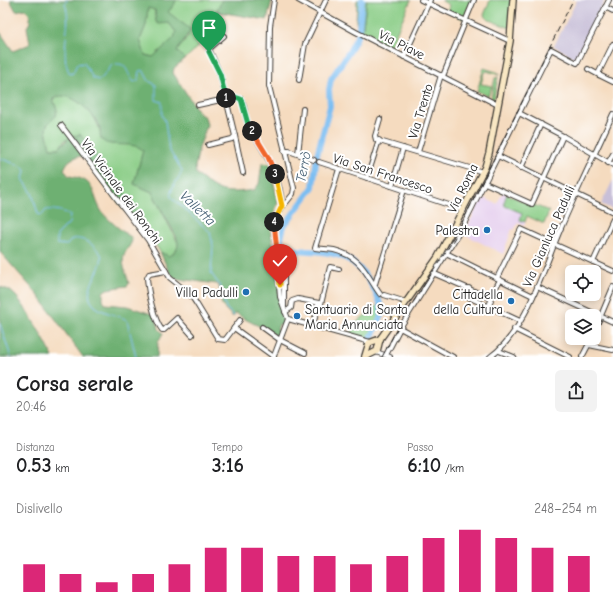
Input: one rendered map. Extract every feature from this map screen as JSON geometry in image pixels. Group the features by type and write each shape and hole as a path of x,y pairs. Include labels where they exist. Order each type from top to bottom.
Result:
{"street":[{"path":"234,328 274,357 288,319 281,298 274,228 275,218 294,190 269,82 270,26 274,0"},
{"name":"Via Piave","path":"298,0 356,32 498,105"},
{"path":"299,80 304,49 326,0"},
{"path":"421,0 429,2 465,22 510,42"},
{"name":"Via Trento","path":"418,152 442,76 474,0"},
{"name":"Via Roma","path":"364,357 374,346 438,257 483,172 489,154 510,42 513,0"},
{"path":"288,319 313,325 374,346 386,355 400,328 448,254 551,49 577,63 609,0"},
{"path":"404,56 429,2"},
{"path":"605,7 613,10"},
{"path":"224,36 208,49 220,74 243,173"},
{"path":"599,75 600,69 613,44"},
{"path":"588,69 613,82"},
{"path":"198,105 225,98 237,97 242,101 248,124 268,157 276,177 282,206"},
{"path":"298,154 303,109"},
{"path":"519,113 613,165"},
{"name":"Via Gianluca Padulli","path":"490,357 499,351 520,322 533,296 554,244 613,114"},
{"path":"380,119 375,136 379,140 483,172"},
{"path":"522,168 541,124"},
{"name":"Via Vicinale dei Ronchi","path":"61,125 148,240 170,278 190,294 218,339 225,340 240,320"},
{"path":"208,145 232,139 234,136"},
{"path":"485,183 532,204 563,136"},
{"path":"367,178 379,140"},
{"path":"392,186 403,148"},
{"name":"Via San Francesco","path":"284,151 298,154 464,210"},
{"path":"608,163 613,154"},
{"path":"498,156 613,212"},
{"path":"339,169 316,248 336,251 352,257 366,271 382,294 406,302"},
{"path":"375,284 404,190"},
{"path":"593,262 613,218"},
{"path":"488,307 521,228 613,271"},
{"path":"448,254 533,296"},
{"path":"284,259 284,307"},
{"path":"313,325 319,303 321,304 330,267 339,269"},
{"path":"166,271 149,274 147,278 156,323 162,330 164,330 177,318 192,335"},
{"path":"435,274 491,299"},
{"path":"537,287 585,309"},
{"path":"601,314 613,287"},
{"path":"469,288 466,296 520,322"},
{"path":"285,312 291,308 292,301 298,299 319,303"},
{"path":"601,316 613,322"},
{"path":"262,327 280,340 305,353"},
{"path":"400,328 453,357"},
{"path":"514,329 570,357"},
{"path":"582,357 589,345 613,350"},
{"path":"499,351 514,357"}],"shaded area":[{"path":"577,0 605,0 575,58 554,46"},
{"path":"613,180 613,210 601,204"},
{"path":"503,192 533,206 534,205 549,211 544,224 527,216 524,226 518,223 514,230 512,229 503,254 464,234 482,197 497,204"}],"green space":[{"path":"10,0 176,0 168,12 190,29 190,31 177,51 185,59 174,68 173,73 200,114 205,117 207,125 199,148 195,167 196,174 222,191 235,192 254,190 259,184 262,163 270,164 278,203 270,224 284,319 282,325 279,324 277,330 280,331 278,337 236,313 233,317 222,306 219,286 217,284 172,278 160,252 169,256 176,250 178,243 176,236 152,192 134,184 143,150 133,145 105,143 101,138 99,125 91,113 72,99 66,96 59,96 53,99 57,110 56,116 47,125 46,130 50,148 59,148 69,138 80,134 123,191 137,213 131,215 125,211 83,156 73,158 69,161 64,170 69,176 85,180 89,184 102,212 115,225 131,237 132,241 125,253 123,261 129,284 127,286 107,289 103,292 105,304 127,306 155,315 159,329 163,333 158,342 157,357 83,357 38,295 0,252 0,32 13,51 30,44 27,27 30,22 29,13 25,9 16,11","holes":["148,8 155,10 156,22 159,24 169,23 176,32 174,38 153,57 145,55 140,40 146,25"]},
{"path":"176,0 222,0 214,16 196,42 199,46 185,59 177,51 189,35 168,12"},
{"path":"222,0 272,0 267,20 219,12 214,16"},
{"path":"357,0 361,0 358,27 356,22"},
{"path":"364,0 367,0 362,32 359,31"},
{"path":"366,0 411,0 390,47 362,32"},
{"path":"442,0 472,0 463,19 447,11 449,5"},
{"path":"490,0 511,0 510,28 489,20 484,15"},
{"path":"148,8 154,9 156,22 169,23 176,32 175,38 153,57 145,55 140,40 146,25"},
{"path":"484,68 499,73 499,75 487,71 484,73 481,84 492,86 488,96 477,91"},
{"path":"498,77 494,99 491,98 495,78"},
{"path":"59,95 74,99 87,109 97,123 101,138 138,146 143,150 134,184 152,192 178,243 176,251 169,257 160,252 123,191 80,135 65,140 59,148 50,148 46,130 47,125 56,116 57,110 53,99"},
{"path":"507,194 533,206 534,205 549,211 544,224 527,216 525,222 520,220 522,213 505,206 504,202"},
{"path":"0,287 11,291 18,299 35,324 53,357 0,357"},
{"path":"380,303 381,316 369,339 350,334 357,322"}],"waterway":[{"name":"Valletta","path":"67,0 65,4 67,12 65,57 70,74 73,73 77,64 84,63 93,78 98,80 102,78 112,65 121,64 124,66 134,82 138,80 139,71 143,70 149,81 156,85 156,100 162,102 162,115 165,121 169,150 182,170 173,187 171,197 210,232 213,246 211,273 220,286 226,308 234,316"},
{"name":"Terrò","path":"362,0 358,35 349,52 331,79 329,90 330,106 317,155 313,187 284,226 280,242 284,249 335,254 355,264 364,273 377,295 382,313 370,340"},
{"path":"0,158 23,167 25,171 23,179 32,193 38,214 42,215 46,210 52,210 62,211 70,215 69,223 57,235 57,244 67,245 72,239 81,239 92,245 101,254 100,266 89,292 90,298 96,307 127,320 136,357"},
{"path":"0,324 11,357"}],"railway":[{"path":"382,357 403,318 454,239 573,0"}],"place":[{"name":"Palestra","path":"487,230"},
{"name":"Villa Padulli","path":"246,292"},
{"name":"Cittadella della Cultura","path":"511,301"},
{"name":"Santuario di Santa Maria Annunciata","path":"297,316"}],"route":[{"path":"209,52 220,74 225,98 238,97 242,100 248,124 268,157 276,177 282,206 274,222 280,285"}]}
